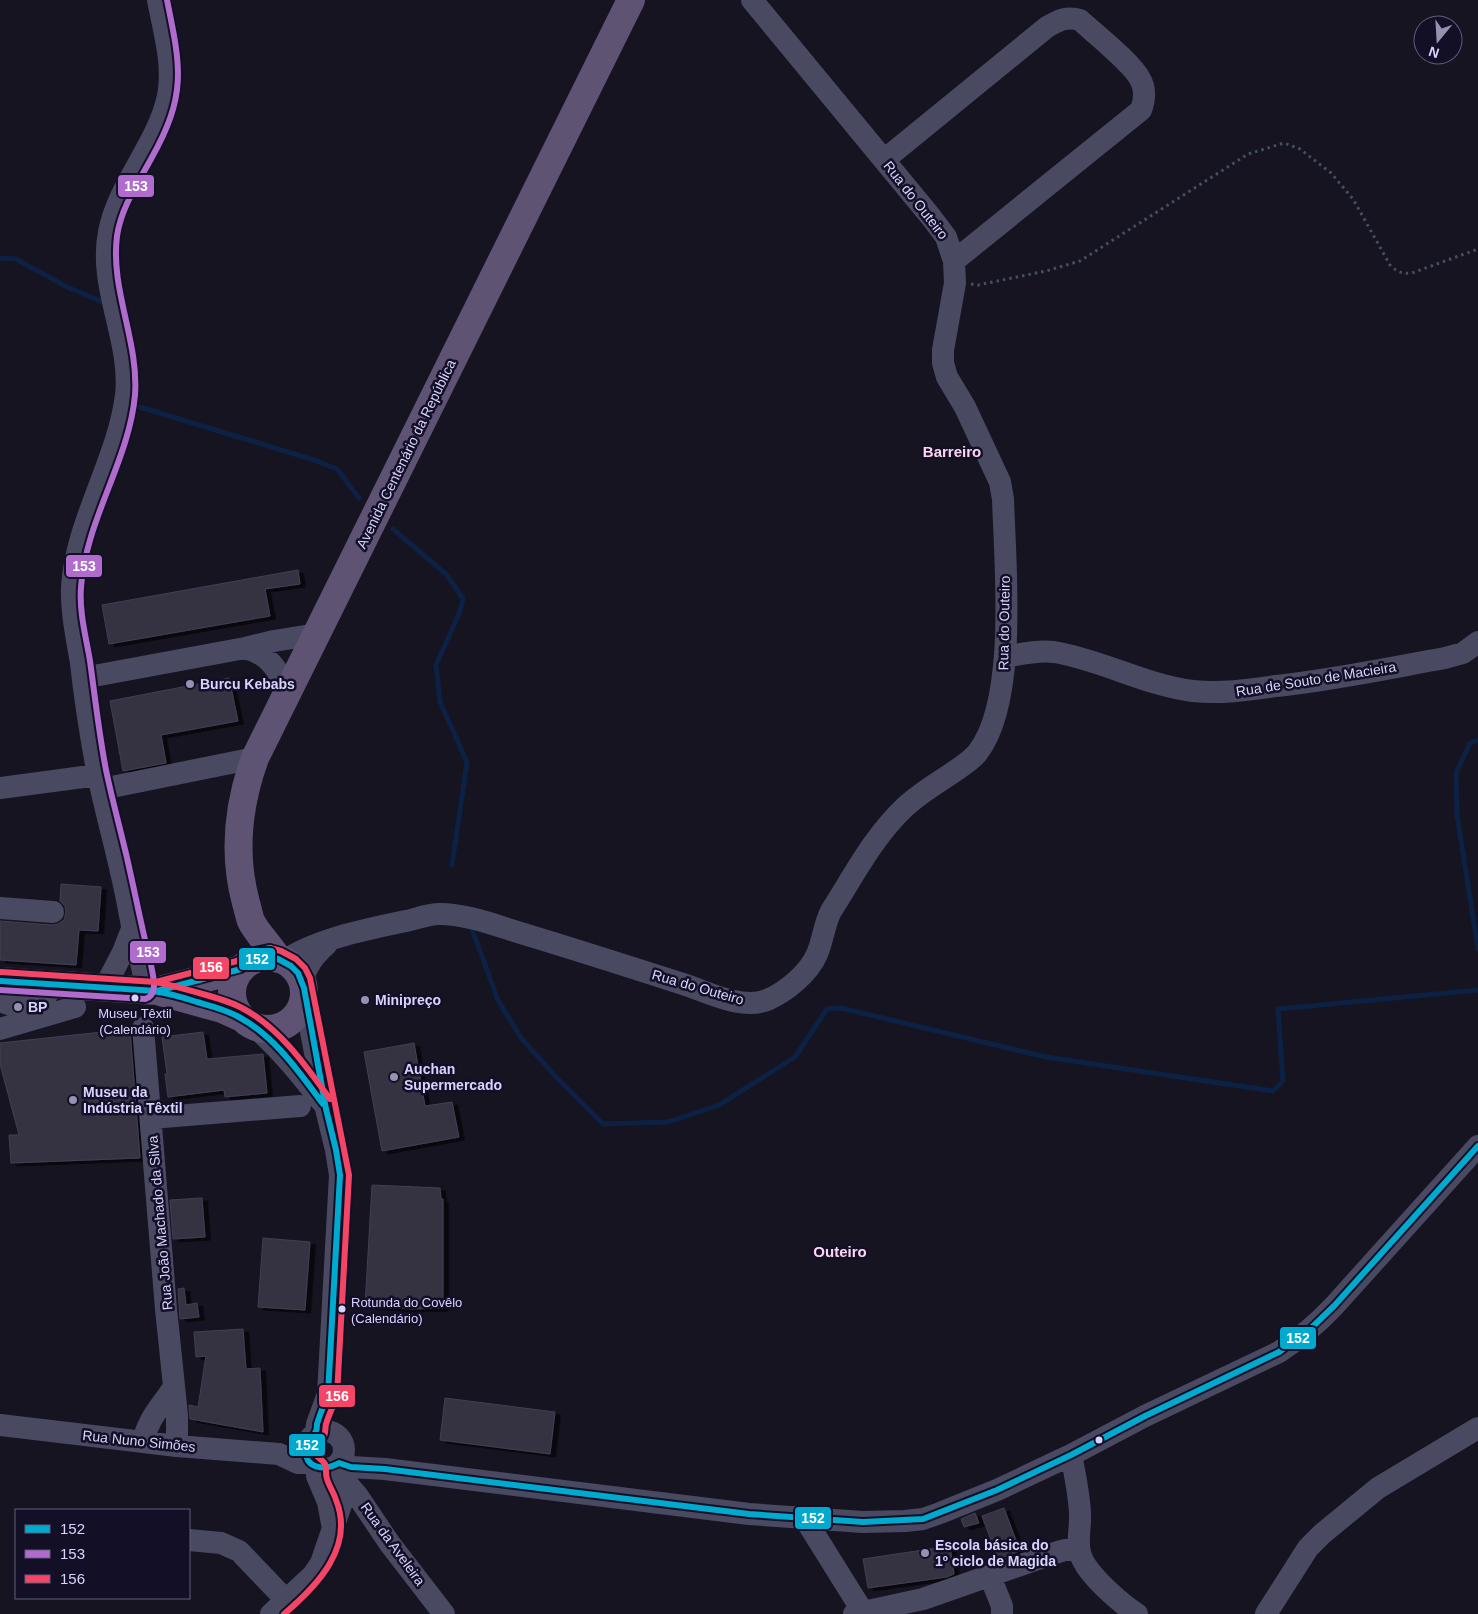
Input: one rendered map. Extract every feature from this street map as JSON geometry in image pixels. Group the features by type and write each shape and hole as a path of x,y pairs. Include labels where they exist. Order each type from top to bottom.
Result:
{"main road":[{"name":"Avenida Centenário da República","path":"281,960 252,922 240,874 239,838 244,792 255,758 631,0"},
{"name":"Avenida Centenário da República","path":"243,967 252,922"},
{"path":"0,981 151,990 222,1009 266,1029 277,1028 287,1024 296,1016 301,1006 303,988 298,973 281,960 261,958 243,967 151,990"},
{"path":"243,967 235,978 232,988 234,1004 248,1022"}],"street":[{"path":"151,990 145,976 132,929 126,892 100,782 83,678 72,589 77,551 117,436 126,392 123,346 108,272 107,252 109,231 125,191 163,113 168,96 170,62 158,0"},
{"name":"Rua do Outeiro","path":"281,960 333,939 438,914 475,920 729,999 754,1002 766,1000 777,995 810,966 817,953 825,922 877,837 907,805 977,754 985,741 997,713 1005,656 1003,499 1000,482 965,407 947,377 943,364 943,350 954,272 954,254 946,237 752,0"},
{"path":"884,160 1047,27 1064,18 1080,20 1132,68 1140,79 1145,99 1141,110 970,247 954,272"},
{"path":"83,678 245,648 274,640 317,634"},
{"name":"Rua de Souto de Macieira","path":"1005,656 1033,652 1053,652 1095,663 1159,684 1192,691 1224,693 1312,682 1445,658 1463,653 1478,642"},
{"path":"245,648 263,655 272,662 288,691"},
{"path":"0,788 100,782 255,758"},
{"path":"0,908 53,912"},
{"path":"109,987 110,976 123,952 132,929"},
{"name":"Rua do Outeiro","path":"303,988 306,968 315,955 333,939"},
{"path":"0,1001 18,1007 32,1007 45,998 51,984"},
{"path":"190,1540 221,1543 239,1551 279,1607 313,1575 321,1563 333,1530 331,1461 335,1421 328,1394 340,1191 336,1150 326,1109 303,988"},
{"path":"0,1029 76,1007"},
{"path":"248,1022 276,1046 293,1065 326,1109"},
{"name":"Rua João Machado da Silva","path":"143,1028 173,1388 177,1415 177,1446"},
{"path":"151,1118 300,1106"},
{"path":"331,1461 358,1473 376,1468 805,1519 887,1522 923,1518 959,1506 997,1490 1071,1455 1145,1416 1279,1352 1298,1340 1334,1306 1478,1146"},
{"path":"143,1442 146,1428 151,1418 173,1388"},
{"name":"Rua Nuno Simões","path":"0,1425 177,1446 279,1454 295,1445 331,1461"},
{"path":"1266,1614 1308,1548 1322,1534 1378,1488 1478,1428"},
{"path":"333,1530 328,1502 317,1476 331,1461 352,1448 376,1468"},
{"path":"1071,1455 1079,1496 1079,1547 1084,1563 1114,1596 1137,1614"},
{"name":"Rua da Aveleira","path":"331,1461 390,1544 444,1614"},
{"path":"805,1519 859,1613 923,1599 1061,1551 1079,1547"},
{"path":"990,1576 1002,1606 1002,1614"}],"path":[{"path":"954,272 978,285 1046,271 1080,261 1248,154 1284,143 1300,148 1330,173 1354,199 1390,265 1396,270 1404,274 1478,250"}],"building":[{"path":"298,570 300,584 265,589 270,616 109,644 102,605"},
{"path":"229,678 238,721 161,735 166,763 123,771 110,701"},
{"path":"61,884 101,887 98,931 79,930 76,965 0,960 0,921 52,925 64,920 66,912 65,906 60,901"},
{"name":"Museu da Indústria Têxtil","path":"130,1029 140,1158 11,1163 9,1135 19,1135 0,1064 0,1043"},
{"path":"203,1032 207,1059 263,1054 267,1093 225,1097 224,1090 168,1097 162,1037"},
{"name":"Auchan Supermercado","path":"414,1043 425,1106 452,1102 459,1137 382,1151 364,1052"},
{"path":"372,1185 440,1188 441,1199 443,1199 443,1308 411,1309 365,1306"},
{"path":"202,1198 205,1237 173,1239 170,1200"},
{"path":"263,1238 310,1242 305,1310 258,1307"},
{"path":"184,1288 186,1305 197,1303 199,1317 180,1319 178,1289"},
{"path":"243,1329 246,1369 260,1368 263,1432 190,1419 189,1405 198,1407 206,1356 196,1357 194,1332"},
{"path":"445,1398 555,1412 550,1454 440,1440"},
{"path":"1004,1508 1020,1551 998,1559 982,1516"},
{"path":"975,1513 979,1523 964,1527 961,1519"},
{"path":"950,1546 954,1574 947,1577 868,1588 863,1559"}],"waterway":[{"path":"0,258 16,259 69,288 103,302"},
{"path":"140,407 314,460 337,469 359,498"},
{"path":"393,529 447,575 463,599 459,614 436,665 440,702 467,762 452,865"},
{"path":"1478,740 1470,743 1456,773 1457,815 1478,949"},
{"path":"472,929 498,1000 521,1038 603,1124 668,1122 719,1105 795,1057 827,1009 841,1008 1046,1057 1273,1091 1283,1081 1278,1009 1478,990"}],"transit line":[{"name":"153","path":"0,990 145,999 152,994 154,989 151,965 106,770 83,624 81,587 91,538 125,443 135,395 133,355 117,276 117,236 126,206 163,137 176,98 178,63 167,0"},
{"name":"156","path":"1,972 156,982 237,961 250,952 270,948 281,951 296,959 305,968 310,978 349,1175 337,1395 326,1424 325,1434 315,1449 317,1456 326,1467 327,1479 341,1517 341,1534 337,1549 320,1578 284,1614"},
{"name":"152","path":"0,981 157,991 241,969 253,960 270,957 291,966 298,973 304,988 340,1175 328,1394 314,1435 306,1448 306,1455 311,1464 322,1467 333,1466 339,1463 351,1467 385,1469 749,1514 863,1522 923,1519 997,1490 1279,1352 1308,1331 1334,1306 1478,1146"},
{"name":"156","path":"154,982 221,999 256,1016 291,1049 330,1099"},
{"name":"152","path":"152,991 175,995 217,1008 250,1024 263,1033 285,1055 323,1104"}],"place":[{"name":"Burcu Kebabs","path":"190,684"},
{"name":"Museu Têxtil (Calendário)","path":"135,998"},
{"name":"Minipreço","path":"365,1000"},
{"name":"BP","path":"18,1007"},
{"name":"Auchan Supermercado","path":"394,1077"},
{"name":"Museu da Indústria Têxtil","path":"73,1100"},
{"name":"Rotunda do Covêlo (Calendário)","path":"342,1309"},
{"name":"Escola básica do 1º ciclo de Magida","path":"925,1553"}],"district":[{"name":"Barreiro","path":"952,451"},
{"name":"Outeiro","path":"840,1251"}]}
